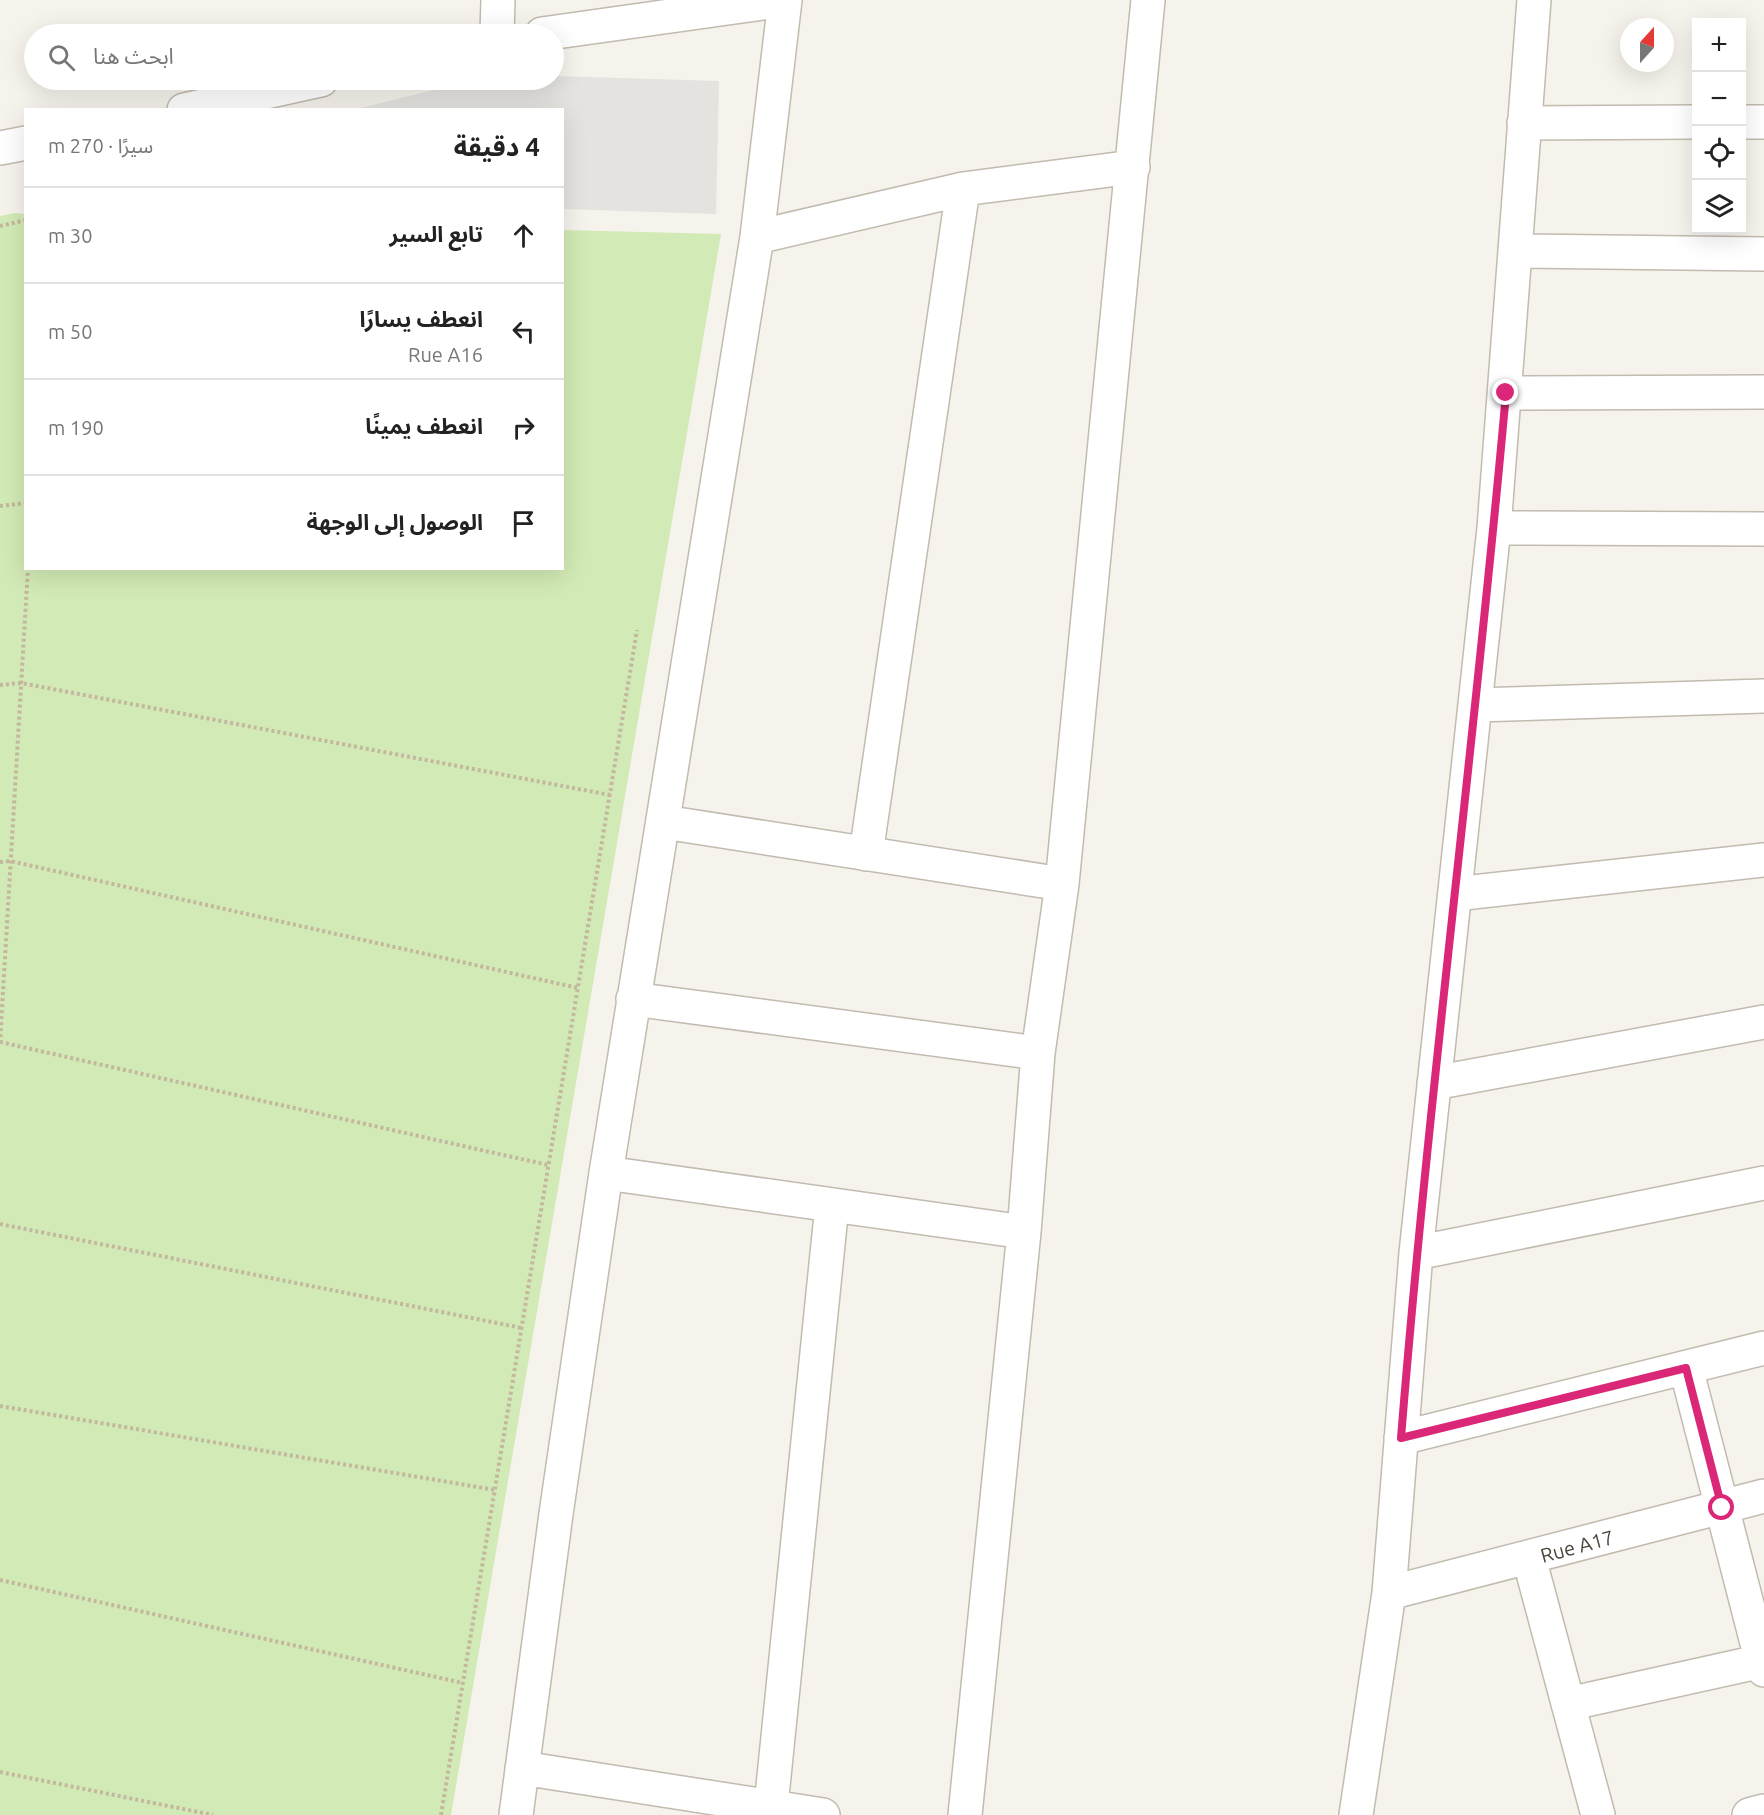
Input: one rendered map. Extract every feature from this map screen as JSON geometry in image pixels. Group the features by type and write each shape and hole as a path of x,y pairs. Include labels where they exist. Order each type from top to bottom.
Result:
{"street":[{"path":"497,24 498,0"},
{"path":"516,1815 606,1173 758,237 785,0 564,31"},
{"path":"965,1815 1024,1232 1038,1053 1062,884 1148,0"},
{"path":"1356,1815 1389,1593 1416,1253 1494,528 1534,0"},
{"path":"193,108 275,90"},
{"path":"1524,123 1692,122"},
{"path":"1746,122 1764,122"},
{"path":"0,148 24,143"},
{"path":"758,237 963,189 1133,167"},
{"path":"866,854 963,189"},
{"path":"1515,250 1764,254"},
{"path":"1506,393 1764,392"},
{"path":"1494,528 1764,529"},
{"path":"1475,705 1764,696"},
{"path":"664,822 1062,884"},
{"path":"1455,894 1764,860"},
{"path":"633,999 1038,1053"},
{"path":"1434,1083 1764,1022"},
{"path":"606,1173 1024,1232"},
{"path":"1416,1253 1764,1183"},
{"path":"771,1806 832,1205"},
{"path":"1401,1438 1764,1348"},
{"path":"1568,1704 1763,1666 1686,1368"},
{"name":"Rue A17","path":"1389,1593 1764,1496"},
{"path":"1529,1558 1598,1815"},
{"path":"522,1768 823,1815"},
{"path":"1749,1815 1764,1811"}],"path":[{"path":"0,226 24,220"},
{"path":"0,506 24,503"},
{"path":"28,570 0,1043 548,1165"},
{"path":"441,1815 637,630"},
{"path":"0,685 21,683 610,795"},
{"path":"0,862 10,861 578,988"},
{"path":"0,1224 522,1328"},
{"path":"0,1406 495,1490"},
{"path":"0,1580 463,1683"},
{"path":"0,1772 213,1815"}],"green space":[{"path":"24,214 24,570 564,570 564,230 721,234 451,1815 0,1815 0,216"}],"shaded area":[{"path":"564,76 719,81 716,214 564,209 564,108 361,108 434,90 564,90"}],"route":[{"path":"1506,393 1494,528 1416,1253 1401,1438 1686,1368 1722,1508"}]}
